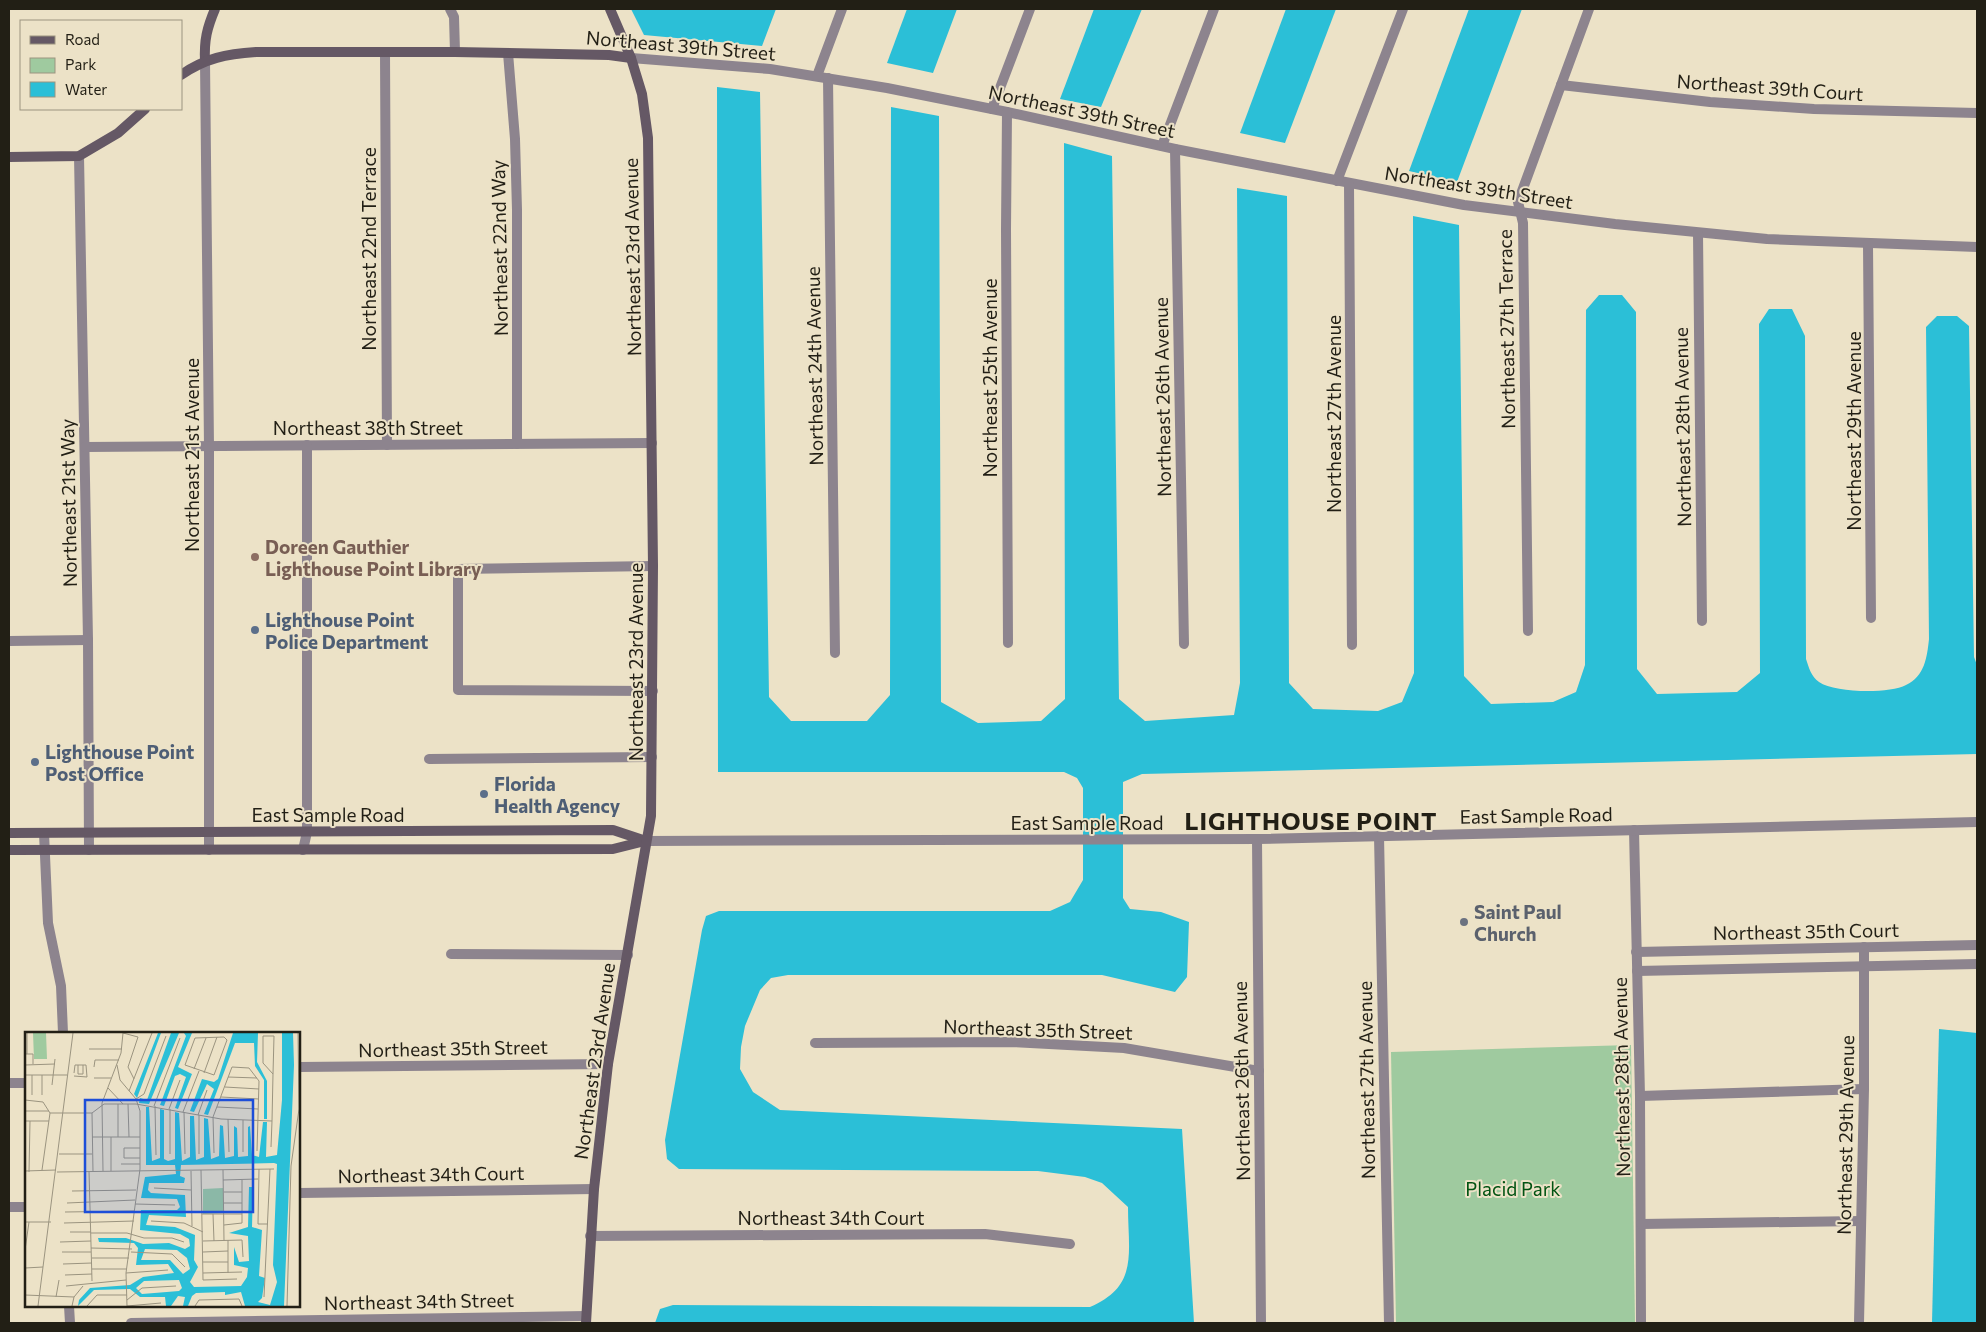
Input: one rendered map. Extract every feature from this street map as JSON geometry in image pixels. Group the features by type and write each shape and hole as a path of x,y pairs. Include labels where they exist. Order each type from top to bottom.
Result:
{"street":[{"path":"205,61 204,41 207,26 215,9"},
{"path":"450,9 454,17 455,52"},
{"name":"Northeast 23rd Avenue","path":"586,1320 594,1189 608,1064 651,816 653,566 648,138 642,94 631,58 610,9"},
{"path":"817,76 842,9"},
{"path":"992,109 1030,9"},
{"path":"1162,146 1214,9"},
{"path":"1338,181 1403,9"},
{"name":"Northeast 27th Terrace","path":"1528,632 1523,223 1518,202 1589,9"},
{"name":"Northeast 39th Street","path":"182,74 205,61 230,54 256,52 455,52 609,55 711,63 770,69 887,88 1175,149 1464,205 1698,233 1868,244 1977,247"},
{"name":"Northeast 22nd Terrace","path":"385,53 387,445"},
{"name":"Northeast 22nd Way","path":"508,53 515,139 518,444"},
{"name":"Northeast 21st Avenue","path":"205,61 209,446 209,850"},
{"name":"Northeast 24th Avenue","path":"828,78 835,654"},
{"name":"Northeast 39th Court","path":"1561,85 1629,94 1748,105 1814,109 1977,113"},
{"path":"9,157 79,156 118,133 144,110"},
{"name":"Northeast 25th Avenue","path":"1007,112 1008,643"},
{"name":"Northeast 26th Avenue","path":"1175,149 1184,644"},
{"name":"Northeast 21st Way","path":"79,156 88,640 89,850"},
{"name":"Northeast 27th Avenue","path":"1349,184 1352,645"},
{"name":"Northeast 28th Avenue","path":"1698,233 1702,621"},
{"name":"Northeast 29th Avenue","path":"1868,244 1871,618"},
{"name":"Northeast 38th Street","path":"85,447 652,443"},
{"path":"303,850 307,832 307,445"},
{"path":"653,566 458,568 458,690 653,691"},
{"path":"9,641 88,640"},
{"path":"429,759 652,757"},
{"name":"East Sample Road","path":"9,850 613,849 646,841 1257,839 1977,822"},
{"path":"533,830 533,849"},
{"name":"East Sample Road","path":"9,833 613,830 646,841"},
{"name":"Northeast 28th Avenue","path":"1634,830 1640,1096 1641,1323"},
{"path":"44,832 48,924 61,986 63,1032"},
{"name":"Northeast 27th Avenue","path":"1379,836 1389,1323"},
{"name":"Northeast 26th Avenue","path":"1257,839 1261,1323"},
{"name":"Northeast 35th Court","path":"1636,952 1977,945"},
{"name":"Northeast 29th Avenue","path":"1859,1323 1864,1089 1864,947"},
{"path":"451,954 628,955"},
{"name":"Northeast 35th Court","path":"1636,971 1977,964"},
{"name":"Northeast 35th Street","path":"815,1043 1012,1042 1124,1048 1259,1071"},
{"name":"Northeast 35th Street","path":"300,1067 608,1064"},
{"path":"9,1083 25,1083"},
{"path":"1640,1096 1864,1089"},
{"name":"Northeast 34th Court","path":"300,1193 594,1189"},
{"path":"9,1207 25,1207"},
{"path":"1641,1224 1861,1220"},
{"name":"Northeast 34th Court","path":"590,1236 985,1234 1070,1244"},
{"path":"69,1307 70,1323"},
{"name":"Northeast 34th Street","path":"131,1323 586,1320"}],"green space":[{"name":"Placid Park","path":"1631,1045 1635,1323 1396,1323 1391,1052"}],"water":[{"path":"631,9 776,9 762,46 644,35"},
{"path":"907,9 957,9 933,73 887,63"},
{"path":"1094,9 1142,9 1101,107 1060,99"},
{"path":"1286,9 1336,9 1285,143 1240,133"},
{"path":"1469,9 1522,9 1457,182 1409,171"},
{"path":"717,87 760,92 769,697 791,721 867,721 890,695 891,107 939,116 941,702 978,723 1041,721 1065,699 1064,143 1112,156 1119,699 1145,721 1234,715 1240,683 1237,188 1287,196 1289,683 1313,709 1378,711 1402,702 1414,673 1413,216 1459,225 1464,676 1491,704 1553,702 1576,692 1585,665 1586,310 1599,295 1622,295 1636,312 1637,669 1657,694 1737,692 1760,673 1759,324 1769,309 1792,309 1805,336 1806,659 1809,669 1819,682 1827,686 1862,691 1898,688 1917,677 1926,659 1929,639 1926,327 1937,316 1957,316 1969,326 1974,657 1977,665 1977,754 1142,774 1123,782 1123,898 1130,909 1161,912 1189,922 1187,977 1175,992 1102,975 788,975 771,978 760,990 745,1026 741,1047 740,1069 753,1092 780,1110 1182,1129 1194,1323 655,1323 660,1309 673,1305 1090,1307 1106,1299 1117,1289 1124,1278 1129,1253 1128,1207 1102,1183 1085,1177 1038,1171 679,1169 667,1159 665,1140 706,916 719,911 1050,911 1070,902 1083,880 1083,788 1077,778 1064,772 718,772"},
{"path":"1939,1029 1977,1033 1977,1323 1932,1323"}],"place":[{"name":"Doreen Gauthier Lighthouse Point Library","path":"255,557"},
{"name":"Lighthouse Point Police Department","path":"255,630"},
{"name":"Lighthouse Point Post Office","path":"35,762"},
{"name":"Florida Health Agency","path":"484,794"},
{"name":"Saint Paul Church","path":"1464,922"}],"district":[{"name":"LIGHTHOUSE POINT","path":"1311,820"}]}
